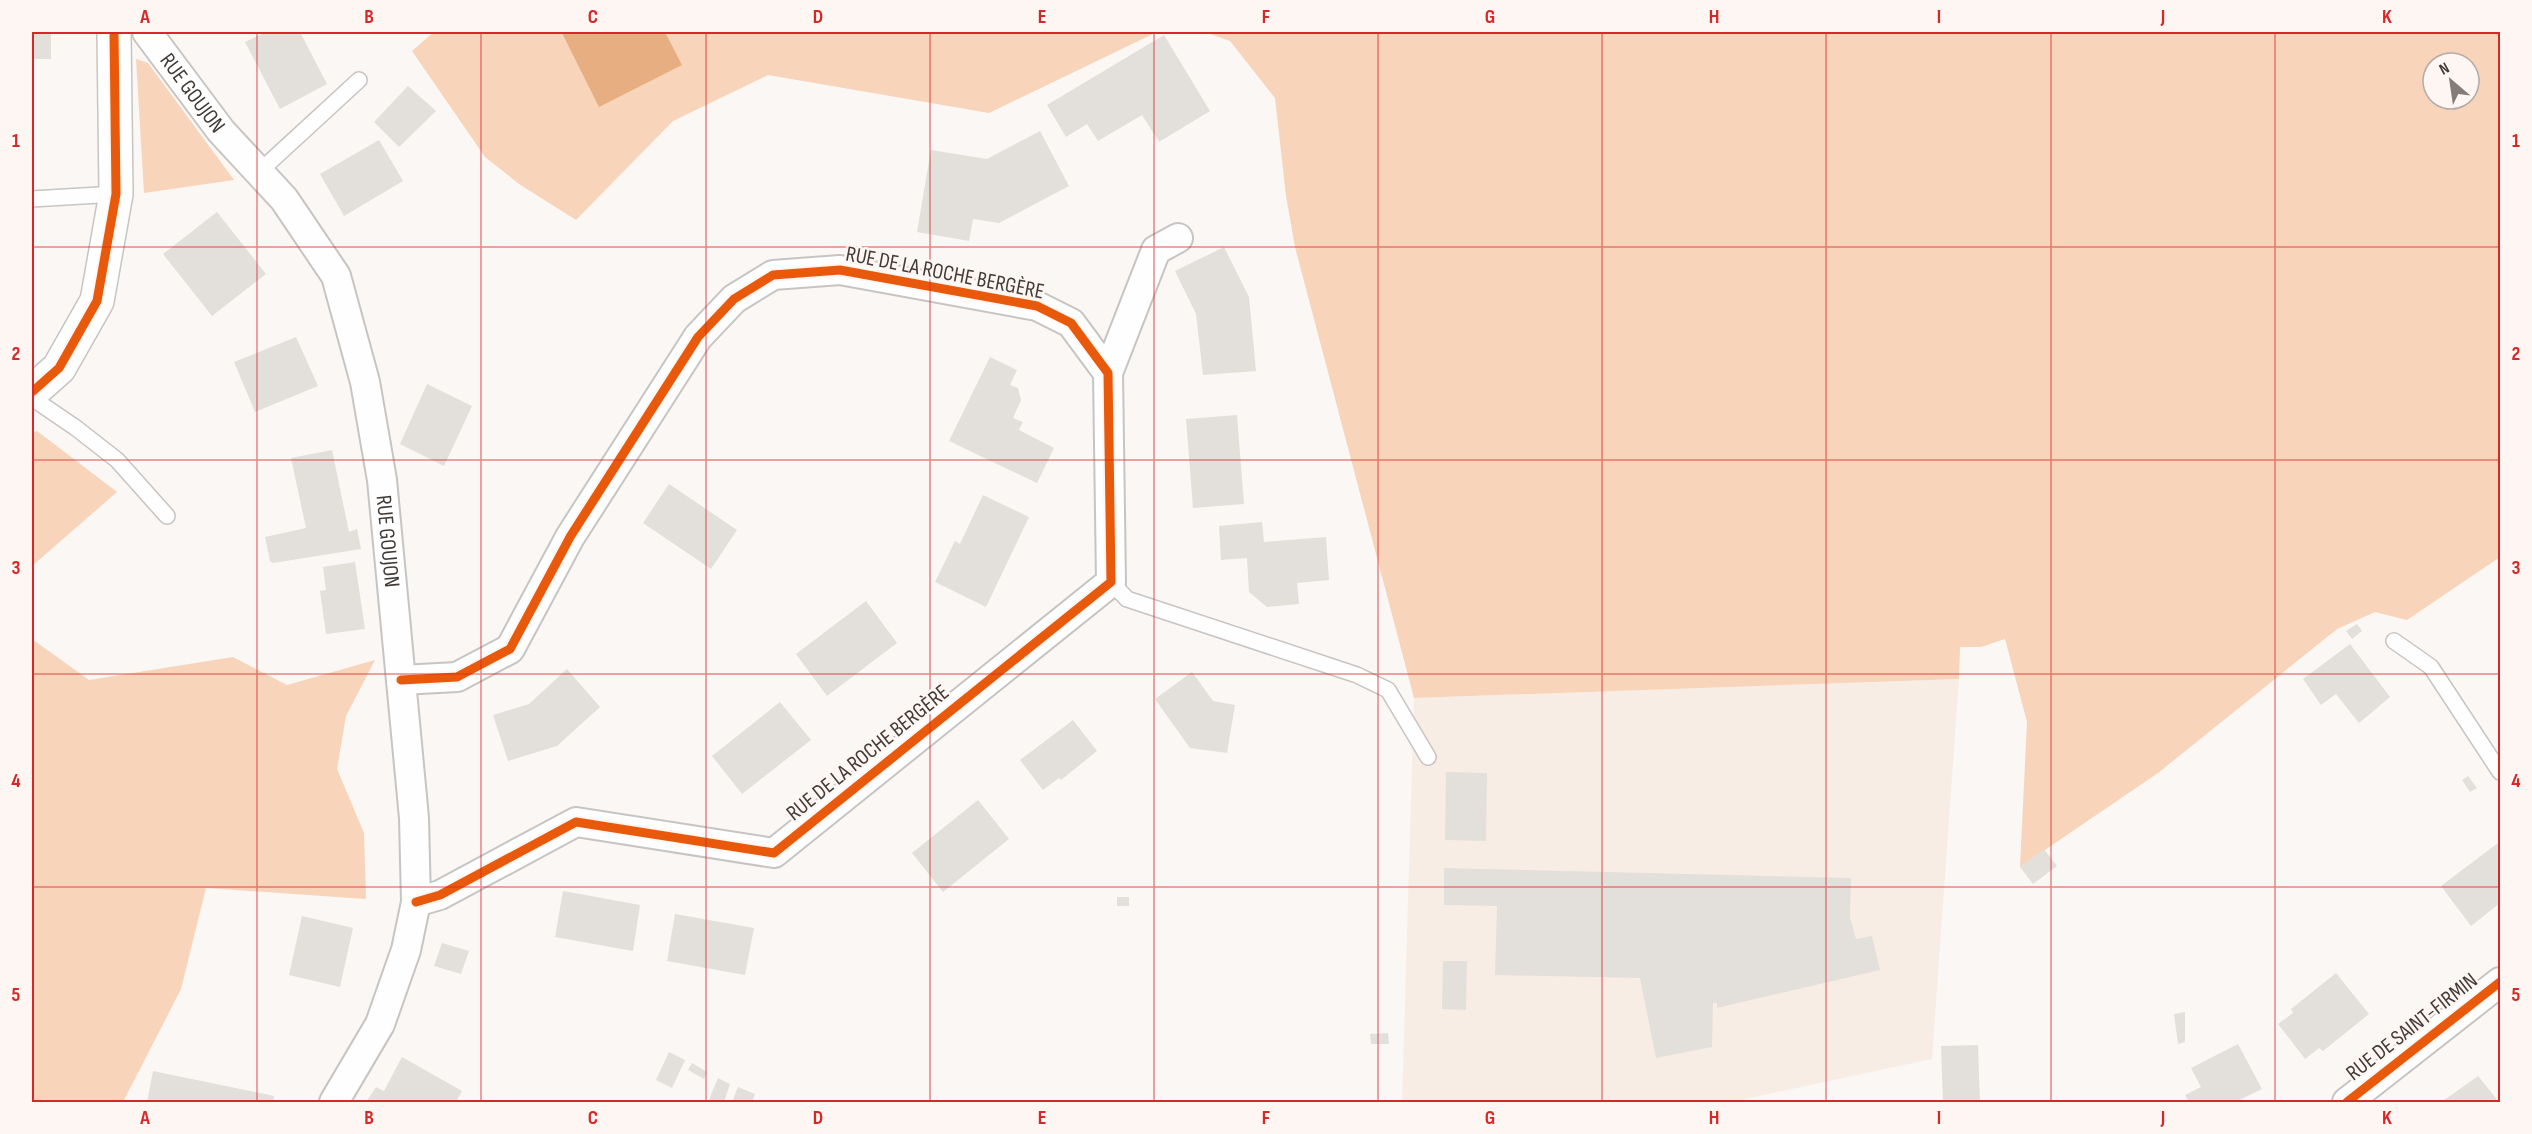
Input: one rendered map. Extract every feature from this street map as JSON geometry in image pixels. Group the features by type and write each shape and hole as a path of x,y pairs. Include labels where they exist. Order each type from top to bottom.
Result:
{"street":[{"path":"32,392 59,368 97,301 116,194 114,32"},
{"name":"RUE GOUJON","path":"147,32 221,131 284,199 336,276 365,382 382,480 414,818 416,902 406,950 380,1024 334,1102"},
{"path":"1111,582 1108,373 1156,250 1178,238"},
{"name":"RUE DE LA ROCHE BERGÈRE","path":"401,680 457,677 510,649 570,537 698,337 734,299 773,275 840,270 1037,306 1071,323 1108,373"},
{"name":"RUE DE LA ROCHE BERGÈRE","path":"416,902 440,895 576,822 774,853 1111,582"},
{"name":"RUE DE SAINT-FIRMIN","path":"2347,1102 2500,982"}],"lane":[{"path":"260,172 359,80"},
{"path":"32,200 116,194"},
{"path":"32,398 117,460 167,516"},
{"path":"1111,582 1127,599 1356,675 1388,690 1428,757"},
{"path":"2394,641 2431,667 2500,772"}],"shaded area":[{"path":"434,32 1157,32 989,113 768,75 673,121 576,220 519,184 485,157 412,51"},
{"path":"665,32 682,65 599,107 562,33"},
{"path":"1205,32 2500,32 2500,557 2407,620 2375,612 2337,629 2158,773 2020,867 2027,722 2005,639 1981,647 1960,647 1959,679 1414,698 1295,247 1286,196 1275,98 1230,41"},
{"path":"136,59 148,63 234,180 144,193"},
{"path":"37,431 117,492 32,566 32,433"},
{"path":"32,639 89,680 233,657 287,685 375,660 346,716 337,769 364,833 366,899 206,888 181,989 123,1102 32,1102"},
{"path":"1959,679 1932,1059 1731,1102 1402,1102 1414,698"}],"building":[{"path":"32,32 51,32 51,59 32,59"},
{"path":"266,32 300,32 327,84 280,109 245,42"},
{"path":"1164,35 1210,111 1159,142 1142,115 1098,141 1087,124 1066,137 1047,105"},
{"path":"408,86 436,111 399,147 374,122"},
{"path":"1040,131 1069,186 999,223 973,219 969,241 917,232 931,150 987,159"},
{"path":"379,140 403,181 344,216 320,174"},
{"path":"217,212 266,274 212,316 163,254"},
{"path":"1224,247 1249,297 1256,371 1203,375 1196,314 1175,271"},
{"path":"296,337 318,386 255,412 234,362"},
{"path":"990,357 1017,370 1010,385 1018,388 1021,400 1013,418 1023,422 1019,430 1054,448 1037,483 949,441"},
{"path":"427,384 472,406 444,466 400,444"},
{"path":"1237,415 1244,504 1193,508 1186,419"},
{"path":"332,450 349,532 357,529 361,549 273,563 270,561 265,537 306,528 291,458"},
{"path":"669,484 737,530 711,569 643,523"},
{"path":"983,495 1029,517 986,607 935,582 955,541 960,544"},
{"path":"1262,522 1264,542 1326,537 1329,580 1297,583 1299,604 1267,607 1249,592 1247,558 1221,560 1219,526"},
{"path":"355,562 365,629 326,634 320,591 326,590 323,567"},
{"path":"866,601 897,643 827,696 796,654"},
{"path":"2357,624 2362,631 2352,639 2346,631"},
{"path":"2350,644 2390,697 2359,723 2336,694 2321,705 2303,679"},
{"path":"567,669 600,707 557,746 508,761 493,715 529,704"},
{"path":"1192,672 1213,701 1235,705 1227,753 1190,748 1155,699"},
{"path":"780,702 811,740 742,794 712,756"},
{"path":"1073,720 1097,751 1061,780 1059,778 1043,790 1020,760"},
{"path":"1446,772 1487,773 1486,841 1445,840"},
{"path":"2468,776 2477,788 2470,792 2462,780"},
{"path":"978,800 1009,839 943,892 912,853"},
{"path":"2498,843 2500,846 2500,903 2471,926 2441,886"},
{"path":"2044,849 2057,866 2033,884 2020,867"},
{"path":"1444,868 1851,878 1850,917 1856,939 1872,936 1880,970 1717,1008 1717,1003 1713,1003 1712,1047 1656,1058 1640,978 1495,975 1497,906 1444,905"},
{"path":"563,891 640,905 633,951 555,937"},
{"path":"1117,897 1129,897 1129,906 1117,906"},
{"path":"675,914 754,928 745,975 667,961"},
{"path":"302,916 353,928 340,987 289,975"},
{"path":"442,943 469,951 461,974 434,966"},
{"path":"1443,961 1467,961 1466,1010 1442,1009"},
{"path":"2336,973 2369,1014 2323,1051 2319,1048 2305,1059 2278,1024 2293,1013 2291,1009"},
{"path":"2185,1012 2185,1042 2178,1044 2174,1014"},
{"path":"1388,1033 1389,1044 1371,1044 1370,1034"},
{"path":"2238,1044 2262,1089 2235,1102 2189,1102 2185,1095 2201,1087 2191,1068"},
{"path":"1978,1045 1980,1102 1943,1102 1941,1046"},
{"path":"669,1052 685,1060 672,1088 656,1080"},
{"path":"402,1057 462,1091 456,1102 366,1102 376,1087 384,1091"},
{"path":"692,1063 707,1072 704,1079 688,1070"},
{"path":"153,1071 274,1096 273,1102 147,1102"},
{"path":"2478,1076 2499,1102 2441,1102 2450,1096"},
{"path":"718,1078 730,1084 724,1102 708,1102"},
{"path":"738,1087 755,1094 752,1102 732,1102"}],"cycle path":[{"path":"32,392 59,368 97,301 116,194 114,32"},
{"path":"401,680 457,677 510,649 570,537 698,337 734,299 773,275 840,270 1037,306 1071,323 1108,373 1111,582 774,853 576,822 440,895 416,902"},
{"path":"2347,1102 2500,982"}]}
